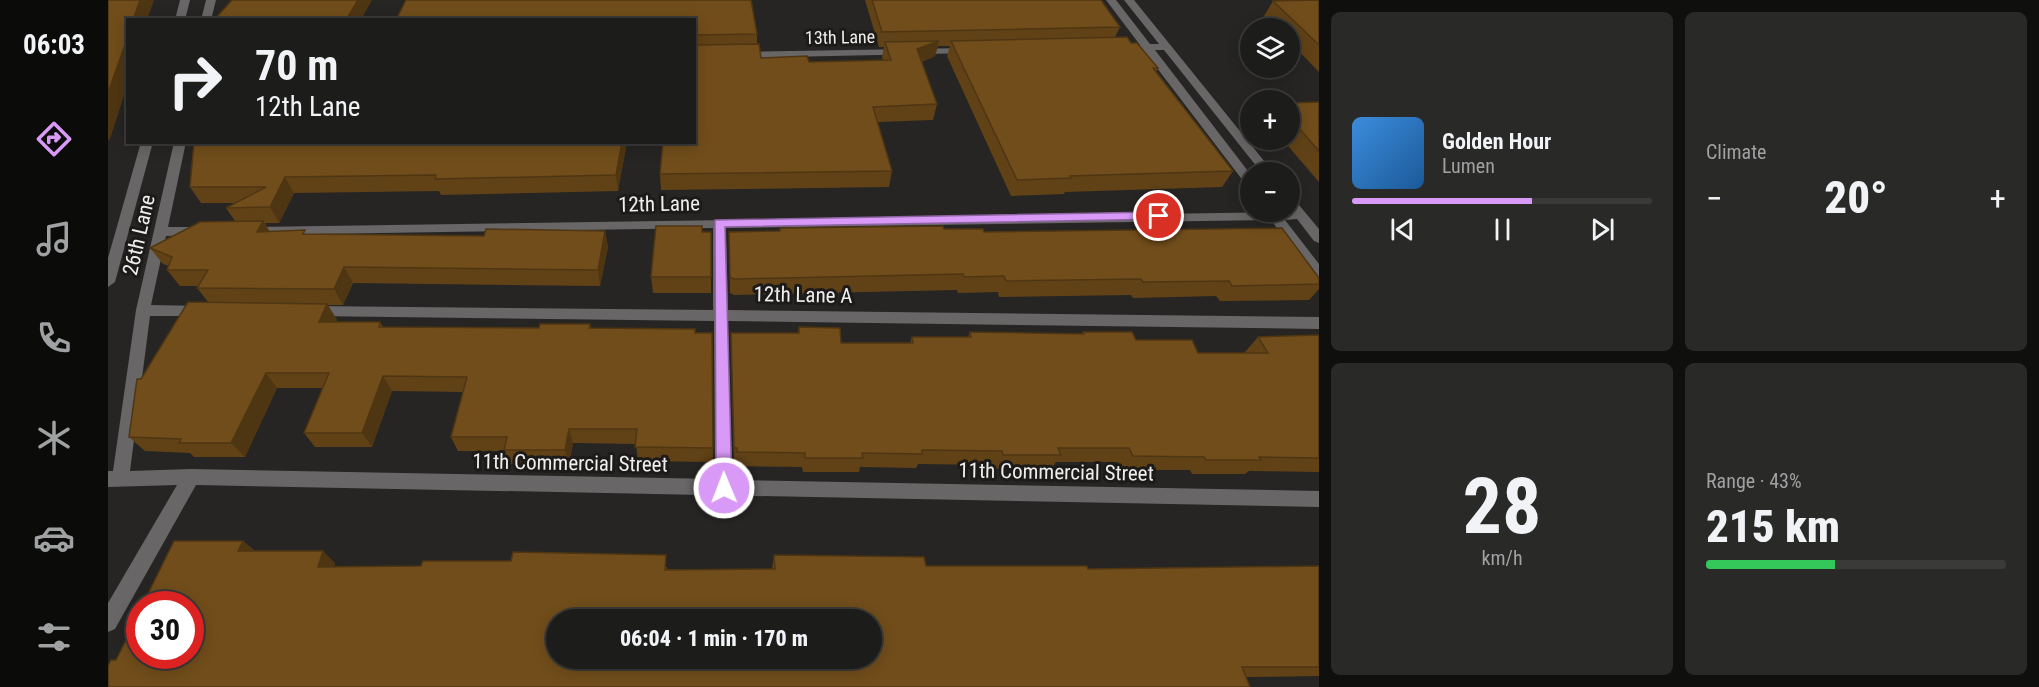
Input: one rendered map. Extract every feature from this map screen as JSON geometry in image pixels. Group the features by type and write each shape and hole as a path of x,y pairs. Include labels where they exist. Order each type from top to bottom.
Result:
{"street":[{"path":"180,18 185,0"},
{"path":"206,18 211,0"},
{"path":"1111,0 1240,169"},
{"path":"1129,0 1259,162"},
{"path":"1112,49 1166,47"},
{"name":"13th Lane","path":"730,55 981,51"},
{"path":"108,282 146,144"},
{"name":"26th Lane","path":"114,479 143,310 180,144"},
{"name":"12th Lane","path":"233,231 1240,214"},
{"path":"1300,214 1319,238"},
{"path":"1281,222 1319,274"},
{"path":"719,223 724,488"},
{"path":"162,232 209,231"},
{"path":"143,310 214,311"},
{"name":"12th Lane A","path":"296,311 1319,323"},
{"path":"108,622 191,477"},
{"name":"11th Commercial Street","path":"114,479 191,477 1319,500"}],"building":[{"path":"108,0 140,0 134,18 126,18 126,42 108,93"},
{"path":"232,0 358,0 347,18 216,18"},
{"path":"406,0 751,0 757,34 696,35 696,18 397,18"},
{"path":"872,0 1101,0 1120,27 882,32"},
{"path":"1319,0 1319,45 1300,27 1300,18 1291,18 1273,1"},
{"path":"1127,37 1131,43 1137,43 1158,68 1153,68 1233,171 1017,180 951,41"},
{"path":"939,41 917,49 937,104 873,107 892,171 660,174 663,144 696,144 696,45 759,44 761,58 807,56 809,62 891,60 885,42"},
{"path":"1319,102 1319,151 1300,129 1300,103"},
{"path":"194,144 622,144 616,175 435,179 436,175 285,177 270,207 226,208 266,187 190,187"},
{"path":"263,221 257,232 305,230 303,234 484,236 486,229 605,231 598,270 344,267 334,289 197,288 208,270 167,270 172,257 150,248 200,222"},
{"path":"656,226 702,226 702,232 711,232 711,277 651,277"},
{"path":"943,226 944,229 983,229 984,232 1282,228 1319,278 1319,284 1232,286 1229,281 1143,282 1141,279 1006,281 1004,276 964,277 963,274 734,279 730,277 729,232 780,231 780,228"},
{"path":"188,302 327,304 319,322 380,322 379,327 539,328 540,324 590,324 589,328 695,329 695,333 712,333 713,448 635,447 637,429 569,429 565,450 504,450 507,437 451,437 467,377 383,376 362,433 304,433 329,373 266,373 231,443 179,443 181,439 129,437 137,379 141,379"},
{"path":"799,327 840,328 841,343 913,343 912,337 971,337 970,332 1084,334 1083,332 1132,332 1136,340 1192,340 1198,353 1268,353 1258,337 1319,335 1319,458 1259,457 1261,460 1206,460 1204,457 1133,456 1129,448 1058,448 1061,455 1003,455 1002,451 922,450 922,454 862,453 863,458 805,458 805,453 737,452 737,448 734,448 731,333 799,333"},
{"path":"174,541 243,541 238,551 323,551 318,567 421,566 423,561 511,561 513,552 666,555 665,570 775,569 774,555 924,557 926,566 1087,566 1088,569 1319,566 1319,667 1242,667 1250,687 108,687 108,666 111,660 116,660 126,640 126,669 204,669 204,591 149,591"}],"route":[{"path":"724,488 719,223 1159,216"}]}
